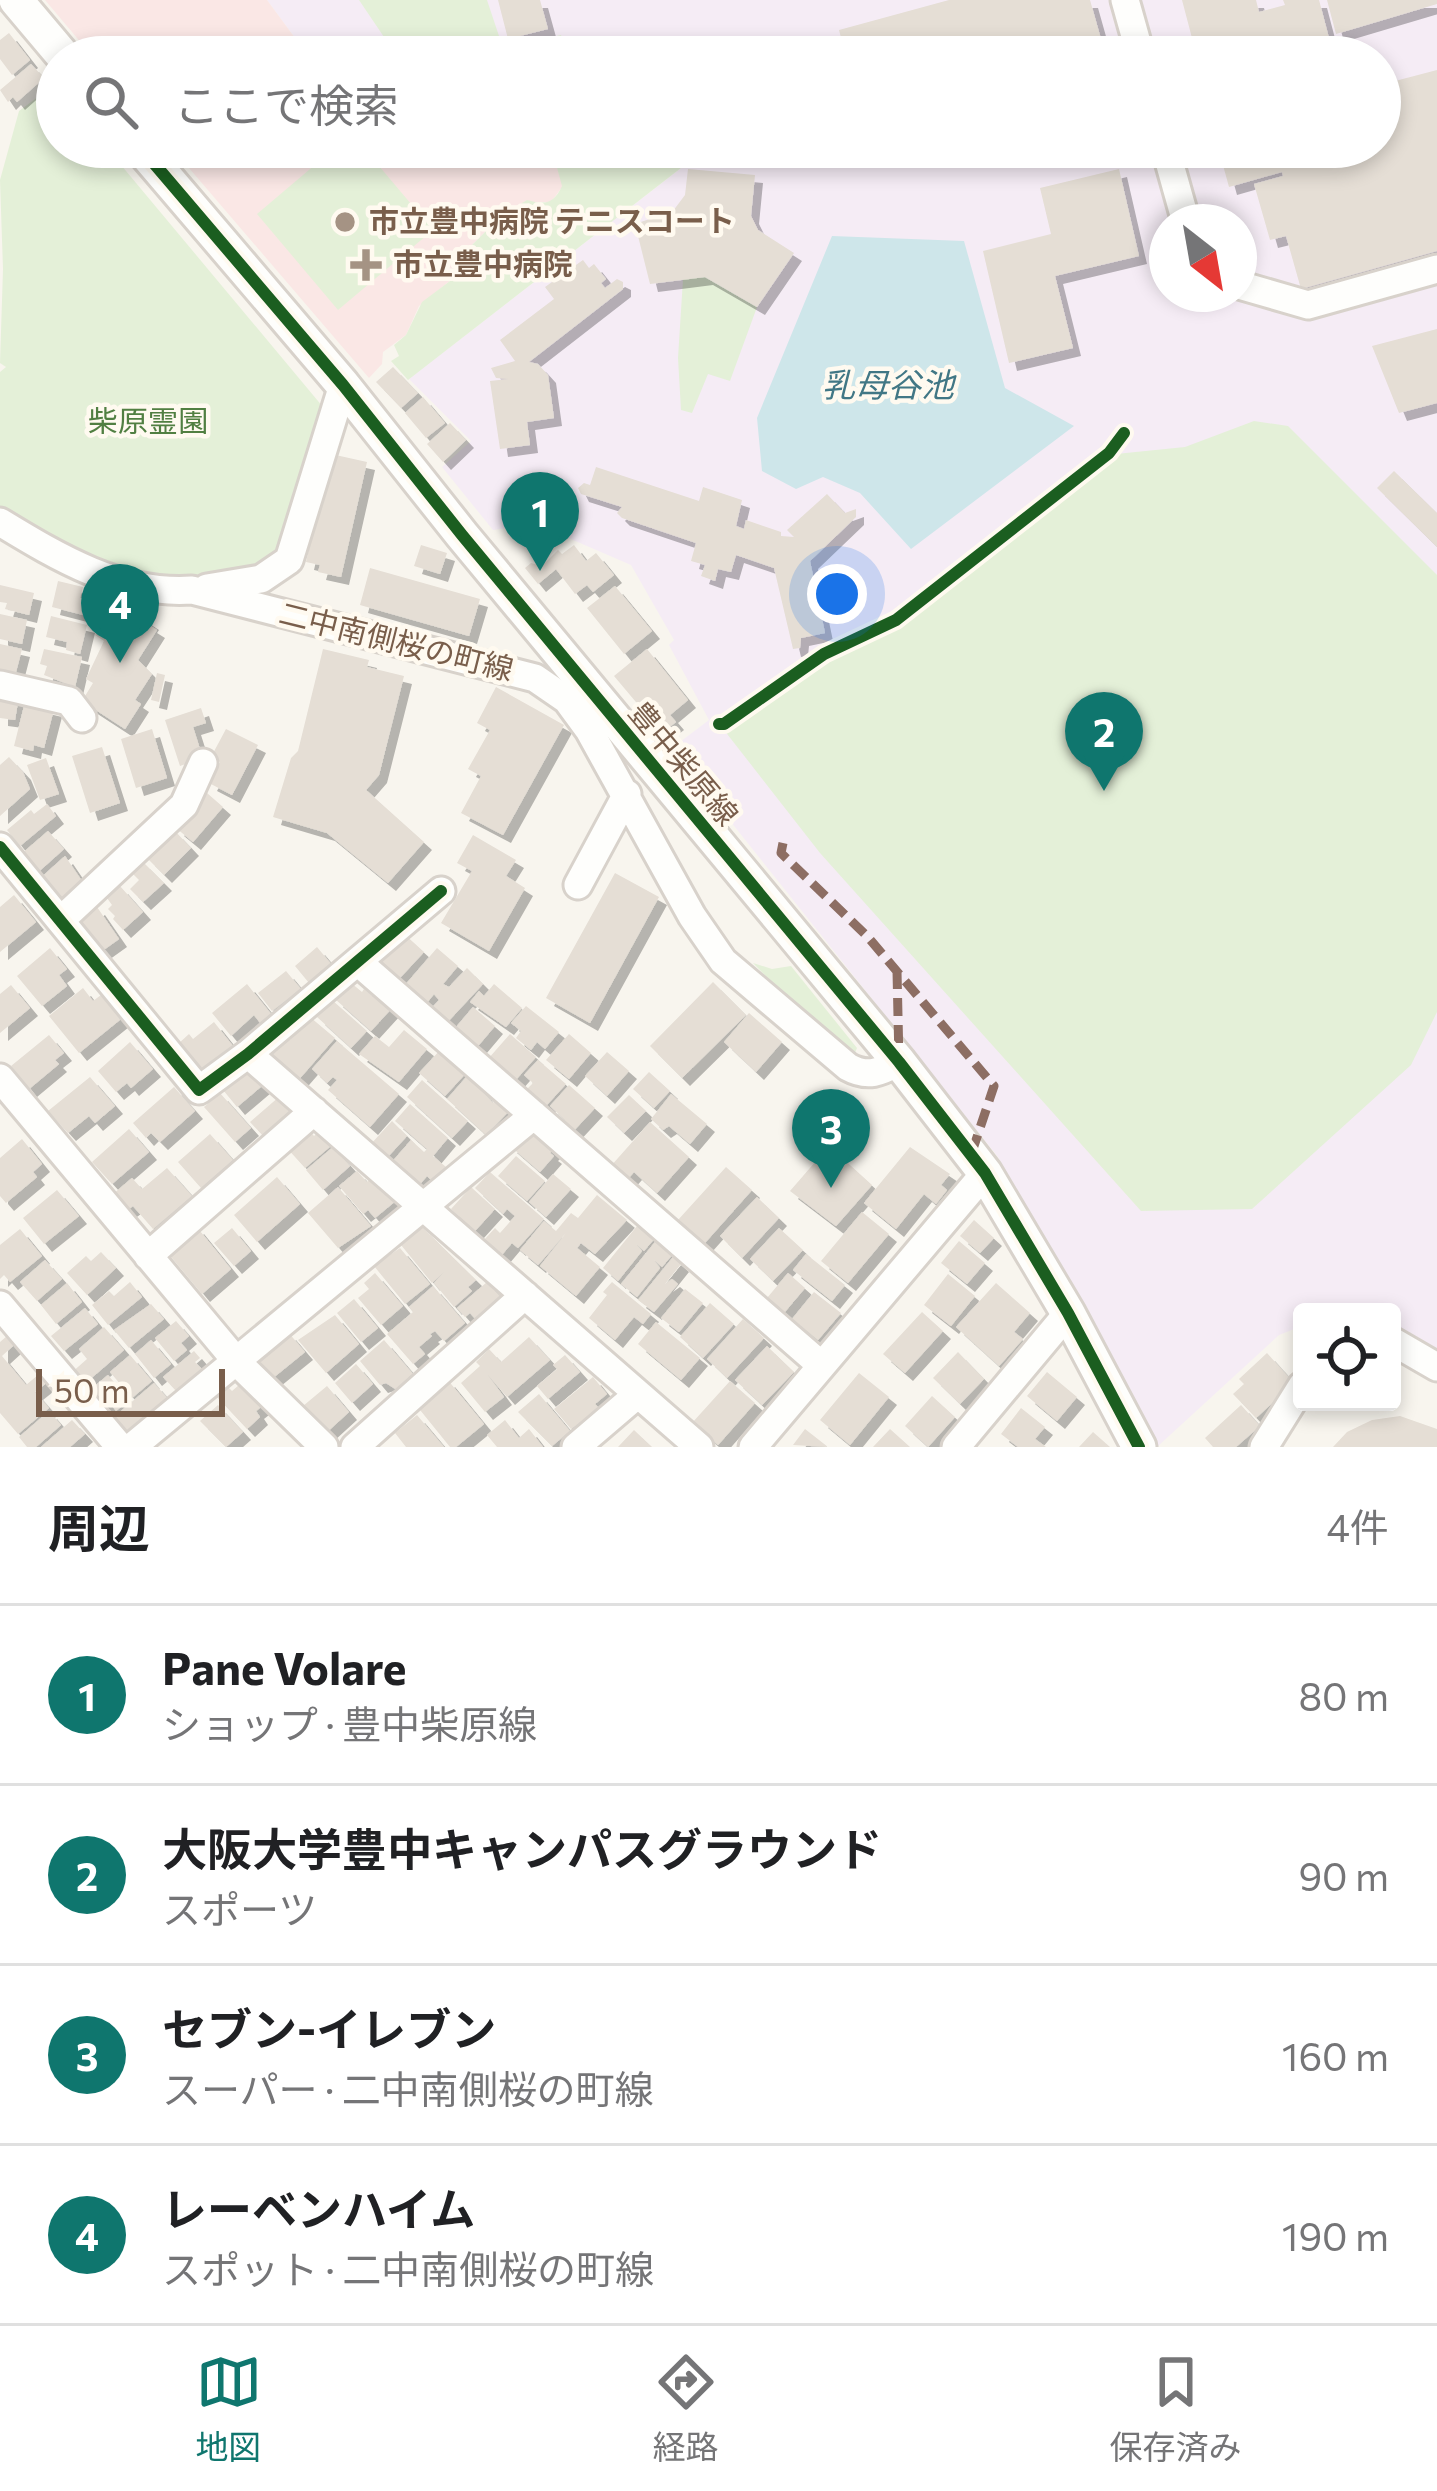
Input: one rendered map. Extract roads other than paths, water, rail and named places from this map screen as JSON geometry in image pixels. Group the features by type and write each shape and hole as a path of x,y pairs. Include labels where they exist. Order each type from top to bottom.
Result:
{"street":[{"path":"16,0 46,36"},
{"path":"1125,0 1135,36"},
{"name":"豊中柴原線","path":"158,168 343,385 985,1173 1139,1447"},
{"path":"1171,168 1181,204"},
{"path":"1257,290 1308,304 1437,269"},
{"path":"192,590 261,579 290,560 343,385"},
{"name":"二中南側桜の町線","path":"0,522 85,570 159,592 192,590 535,678 567,700 723,961 860,1074 878,1073 899,1062"},
{"path":"0,685 69,700 82,718"},
{"path":"62,920 184,805 203,763"},
{"path":"578,885 627,794"},
{"path":"0,847 199,1090 441,891"},
{"path":"359,962 821,1365"},
{"path":"248,1054 699,1447"},
{"path":"0,1078 238,1363 324,1447"},
{"path":"148,1256 314,1111"},
{"path":"132,1447 534,1115"},
{"path":"753,1447 985,1173"},
{"path":"355,1447 525,1295"},
{"path":"0,1305 120,1447"},
{"path":"956,1447 1067,1313"},
{"path":"1401,1346 1437,1366"},
{"path":"576,1447 638,1394"},
{"path":"1264,1447 1293,1401"}],"water":[{"name":"乳母谷池","path":"832,236 964,241 1005,388 1074,426 911,549 860,493 823,477 796,489 762,471 757,418"}],"place":[{"name":"市立豊中病院 テニスコート","path":"345,222"},
{"name":"市立豊中病院","path":"366,265"},
{"name":"Pane Volare","path":"540,571"},
{"name":"レーベンハイム","path":"120,663"},
{"name":"大阪大学豊中キャンパスグラウンド","path":"1104,791"},
{"name":"セブン-イレブン","path":"831,1188"}],"park label":[{"name":"柴原霊園","path":"148,422"}]}
